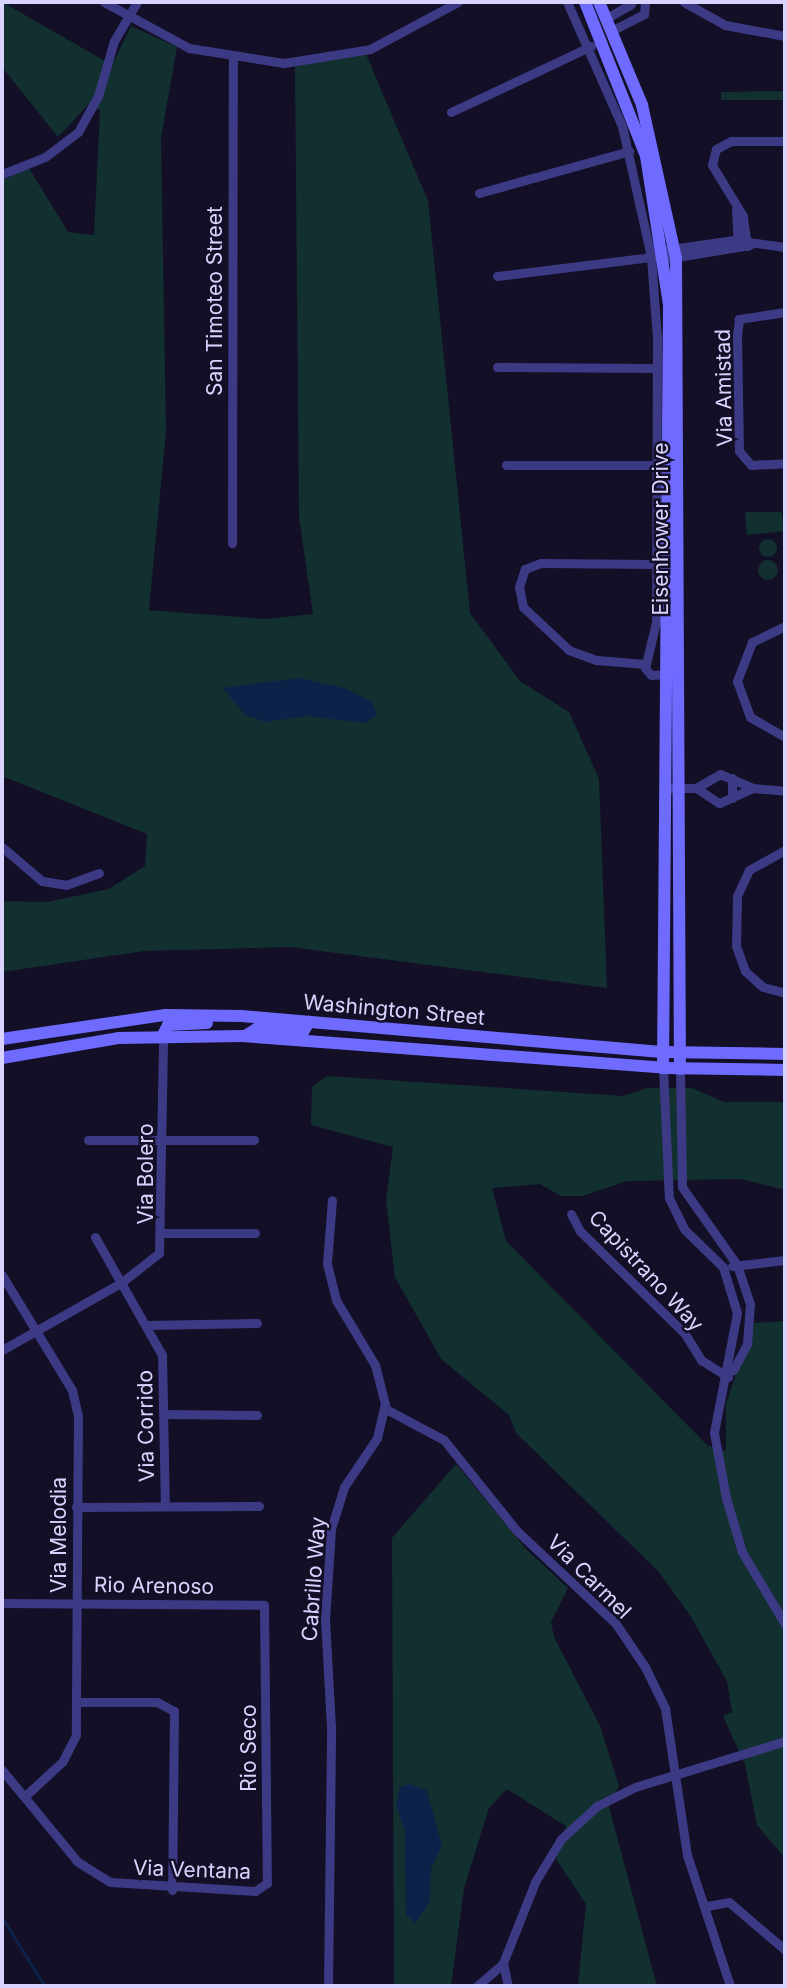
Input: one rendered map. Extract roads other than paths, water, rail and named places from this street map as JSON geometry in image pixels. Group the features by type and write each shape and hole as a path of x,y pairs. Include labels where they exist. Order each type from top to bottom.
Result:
{"main road":[{"name":"Eisenhower Drive","path":"584,2 646,156 670,254 663,1068"},
{"name":"Eisenhower Drive","path":"598,2 610,24 657,156 670,254 681,788 680,1069"},
{"name":"Washington Street","path":"2,1039 165,1016 222,1016 664,1052 785,1054"},
{"path":"163,1035 165,1026 213,1023 222,1016"},
{"path":"245,1036 258,1028 303,1032 309,1022"},
{"name":"Washington Street","path":"2,1058 163,1035 245,1036 663,1068 785,1070"}],"street":[{"path":"104,2 189,48 233,59 284,63 370,49 458,2"},
{"path":"2,174 45,157 78,132 129,15 138,2"},
{"name":"Eisenhower Drive","path":"568,2 591,46 629,151 651,257 656,368 656,622 645,664"},
{"path":"610,24 636,16 646,5 659,2"},
{"path":"684,2 725,25 785,36"},
{"path":"610,24 632,3 636,16"},
{"path":"451,112 591,46"},
{"name":"San Timoteo Street","path":"232,543 233,59"},
{"path":"745,244 736,209 712,165 716,149 731,141 785,141"},
{"path":"479,192 629,151"},
{"path":"670,254 745,244 785,247"},
{"path":"496,276 651,257"},
{"name":"Via Amistad","path":"785,312 739,319 737,336 739,451 751,466 785,463"},
{"path":"497,367 656,368"},
{"path":"506,466 655,466"},
{"path":"656,564 541,563 525,569 519,587 523,607 569,650 596,660 645,664 650,675 667,674"},
{"path":"785,626 752,642 737,681 750,717 785,737"},
{"path":"666,788 696,788 715,774 754,788 782,791"},
{"path":"732,778 732,798"},
{"path":"696,788 714,803 754,788"},
{"path":"2,847 42,881 66,885 99,873"},
{"path":"785,850 749,870 737,896 736,946 745,971 764,987 785,993"},
{"name":"Via Bolero","path":"2,1350 122,1282 159,1253 164,1233 163,1035"},
{"path":"663,1068 668,1198 684,1229 723,1267 737,1313 729,1377 713,1433 726,1498 742,1552 785,1624"},
{"path":"680,1069 682,1187 737,1265 750,1304 747,1344 729,1377"},
{"path":"88,1140 254,1140"},
{"name":"Cabrillo Way","path":"328,1986 331,1727 325,1620 331,1529 341,1494 374,1445 384,1408 378,1371 336,1300 327,1263 332,1200"},
{"name":"Capistrano Way","path":"571,1214 580,1231 685,1334 701,1360 729,1377"},
{"path":"164,1233 255,1233"},
{"name":"Via Corrido","path":"95,1237 162,1355 165,1506"},
{"path":"723,1267 785,1260"},
{"name":"Via Melodia","path":"2,1275 75,1399 76,1735 62,1762 25,1796"},
{"path":"147,1325 257,1323"},
{"name":"Via Carmel","path":"384,1408 444,1440 516,1530 616,1624 665,1708 678,1775 687,1855 707,1906 730,1986"},
{"path":"164,1414 257,1415"},
{"path":"76,1507 259,1506"},
{"name":"Rio Arenoso","path":"2,1602 264,1605"},
{"name":"Rio Seco","path":"262,1889 269,1875 264,1605"},
{"path":"78,1702 157,1702 174,1711 172,1890"},
{"path":"477,1986 503,1963 535,1882 561,1839 597,1806 678,1775 785,1741"},
{"name":"Via Ventana","path":"2,1770 86,1870 131,1888 262,1889"},
{"path":"707,1906 729,1902 785,1950"},
{"path":"503,1963 508,1986"}],"water":[{"path":"301,678 347,689 372,702 377,715 365,723 306,716 265,722 245,715 223,688"},
{"path":"410,1784 427,1790 442,1846 431,1868 430,1901 416,1923 406,1915 405,1832 396,1805 400,1787"}],"waterway":[{"path":"2,1917 45,1986"}]}
